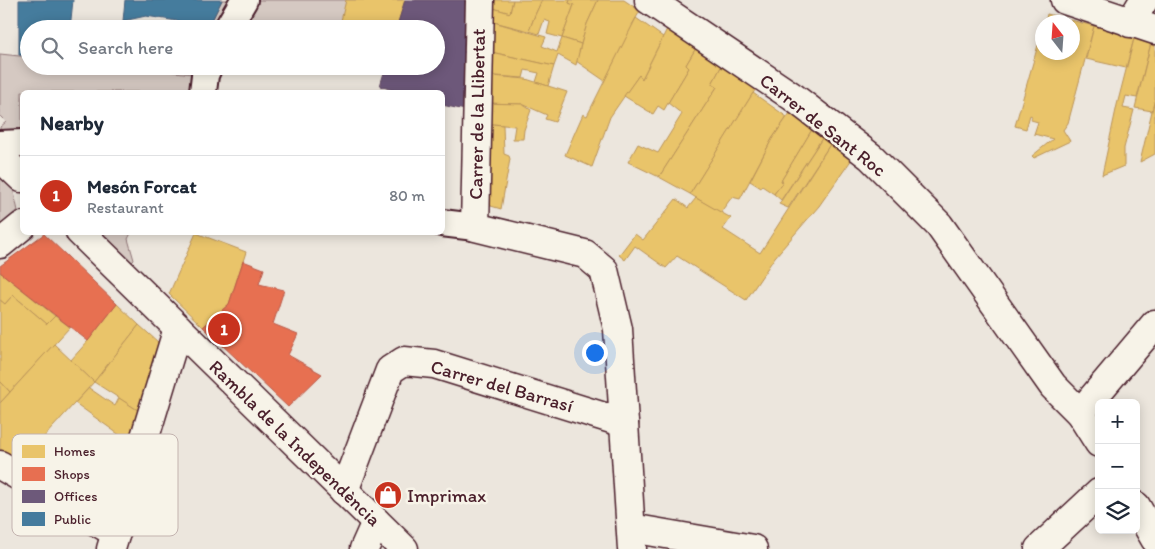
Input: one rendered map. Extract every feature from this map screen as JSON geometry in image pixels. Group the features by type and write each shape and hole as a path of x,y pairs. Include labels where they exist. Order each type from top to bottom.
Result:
{"street":[{"path":"232,20 244,0"},
{"name":"Carrer de la Llibertat","path":"474,227 480,0"},
{"name":"Carrer de Sant Roc","path":"649,0 793,97 871,157 939,224 1053,386 1080,413 1095,437"},
{"path":"1065,0 1143,18"},
{"path":"0,144 20,143"},
{"path":"0,157 20,176"},
{"path":"445,223 474,227 585,254 604,270 618,329 631,539 754,549"},
{"path":"0,244 20,228"},
{"name":"Rambla de la Independència","path":"83,235 404,549"},
{"path":"1080,413 1155,324"},
{"path":"146,434 178,328"},
{"name":"Carrer del Barrasí","path":"344,491 390,370 404,361 434,364 624,423"},
{"path":"0,465 12,473"},
{"path":"1039,549 1095,497"},
{"path":"1140,513 1155,539"},
{"path":"364,549 376,522"}],"shaded area":[{"path":"222,0 405,0 399,20 212,20"},
{"path":"0,54 20,56 20,75 201,75 218,77 217,90 20,90 20,144 0,146 0,127 6,122 0,116"},
{"path":"0,176 13,188 18,211 0,225"},
{"path":"101,235 130,235 128,239 134,260 128,266"}],"building: Homes":[{"path":"346,0 405,0 399,20 341,20"},
{"path":"485,0 513,0 510,13 493,8"},
{"path":"513,0 542,0 529,31 490,21 493,8 510,13"},
{"path":"542,0 570,0 569,3 574,5 562,38 547,34 550,22 544,20 539,34 529,31"},
{"path":"570,0 598,0 587,24 581,44 562,38 574,5 569,3"},
{"path":"598,0 624,0 640,11 605,81 576,61 587,24"},
{"path":"636,18 663,37 642,79 639,75 610,117 592,167 565,155 583,114 587,116"},
{"path":"490,21 546,37 542,46 557,52 562,38 581,44 576,65 558,55 554,66 482,50"},
{"path":"1080,22 1094,26 1068,123 1063,130 1070,141 1034,158 1032,156 1053,139 1034,134 1038,122 1031,120 1032,116 1030,115 1026,129 1015,126 1035,56 1035,60 1080,60"},
{"path":"1094,26 1135,35 1126,68 1086,59"},
{"path":"667,29 696,48 686,65 689,68 664,110 658,106 653,114 624,96 639,75 642,79"},
{"path":"1135,35 1152,39 1137,98 1126,96 1123,108 1134,110 1124,148 1124,166 1102,175 1117,105"},
{"path":"1152,39 1155,39 1155,99 1152,111 1135,108"},
{"path":"696,48 722,65 712,84 717,87 659,177 628,162 638,144 658,153 682,114 668,103 689,68 686,65"},
{"path":"482,50 554,66 548,86 536,82 539,73 525,70 523,78 482,75"},
{"path":"722,65 757,87 690,194 659,177 717,87 712,84"},
{"path":"482,75 526,79 567,92 555,122 545,119 547,115 522,104 481,103"},
{"path":"753,93 787,117 772,139 740,199 732,197 720,213 690,194"},
{"path":"1155,99 1155,154 1140,162 1152,111"},
{"path":"481,103 522,104 531,110 523,139 513,139 515,126 481,123"},
{"path":"790,113 813,128 781,181 783,182 774,194 750,181 772,139"},
{"path":"481,123 503,125 504,154 509,156 510,159 501,209 491,206 481,189"},
{"path":"813,128 823,137 781,200 774,194 783,182 781,181"},
{"path":"823,137 831,143 788,208 779,204"},
{"path":"831,143 852,159 819,206 775,257 746,300 677,256 666,268 635,246 625,260 619,255 635,234 643,240 676,199 688,208 696,198 731,218 723,229 760,253"},
{"path":"195,235 201,235 246,252 229,304 203,327 169,294"},
{"path":"0,272 55,316 47,324 13,295 5,304 0,300"},
{"path":"13,295 47,324 55,316 70,327 10,392 0,381 0,300 5,304"},
{"path":"117,304 139,325 94,382 71,360"},
{"path":"139,325 158,342 160,349 139,411 94,382"},
{"path":"54,344 94,382 47,434 12,434 12,456 0,449 0,403"},
{"path":"0,381 10,392 0,403"},
{"path":"89,388 115,406 119,398 139,411 131,434 118,434 75,403"}],"building: Shops":[{"path":"45,235 117,304 88,341 0,272 0,266"},
{"path":"243,261 264,269 259,284 284,290 273,324 298,334 288,355 322,374 288,407 203,327 229,304"}],"building: Offices":[{"path":"405,0 475,0 470,111 445,106 445,90 393,90 380,86 383,75 445,75 445,20 399,20"}],"building: Public":[{"path":"19,0 73,0 71,20 20,20 19,55"},
{"path":"125,0 222,0 212,20 171,20 146,16 123,20"}],"place":[{"name":"Mesón Forcat","path":"224,329"},
{"name":"Imprimax","path":"388,495"}]}
